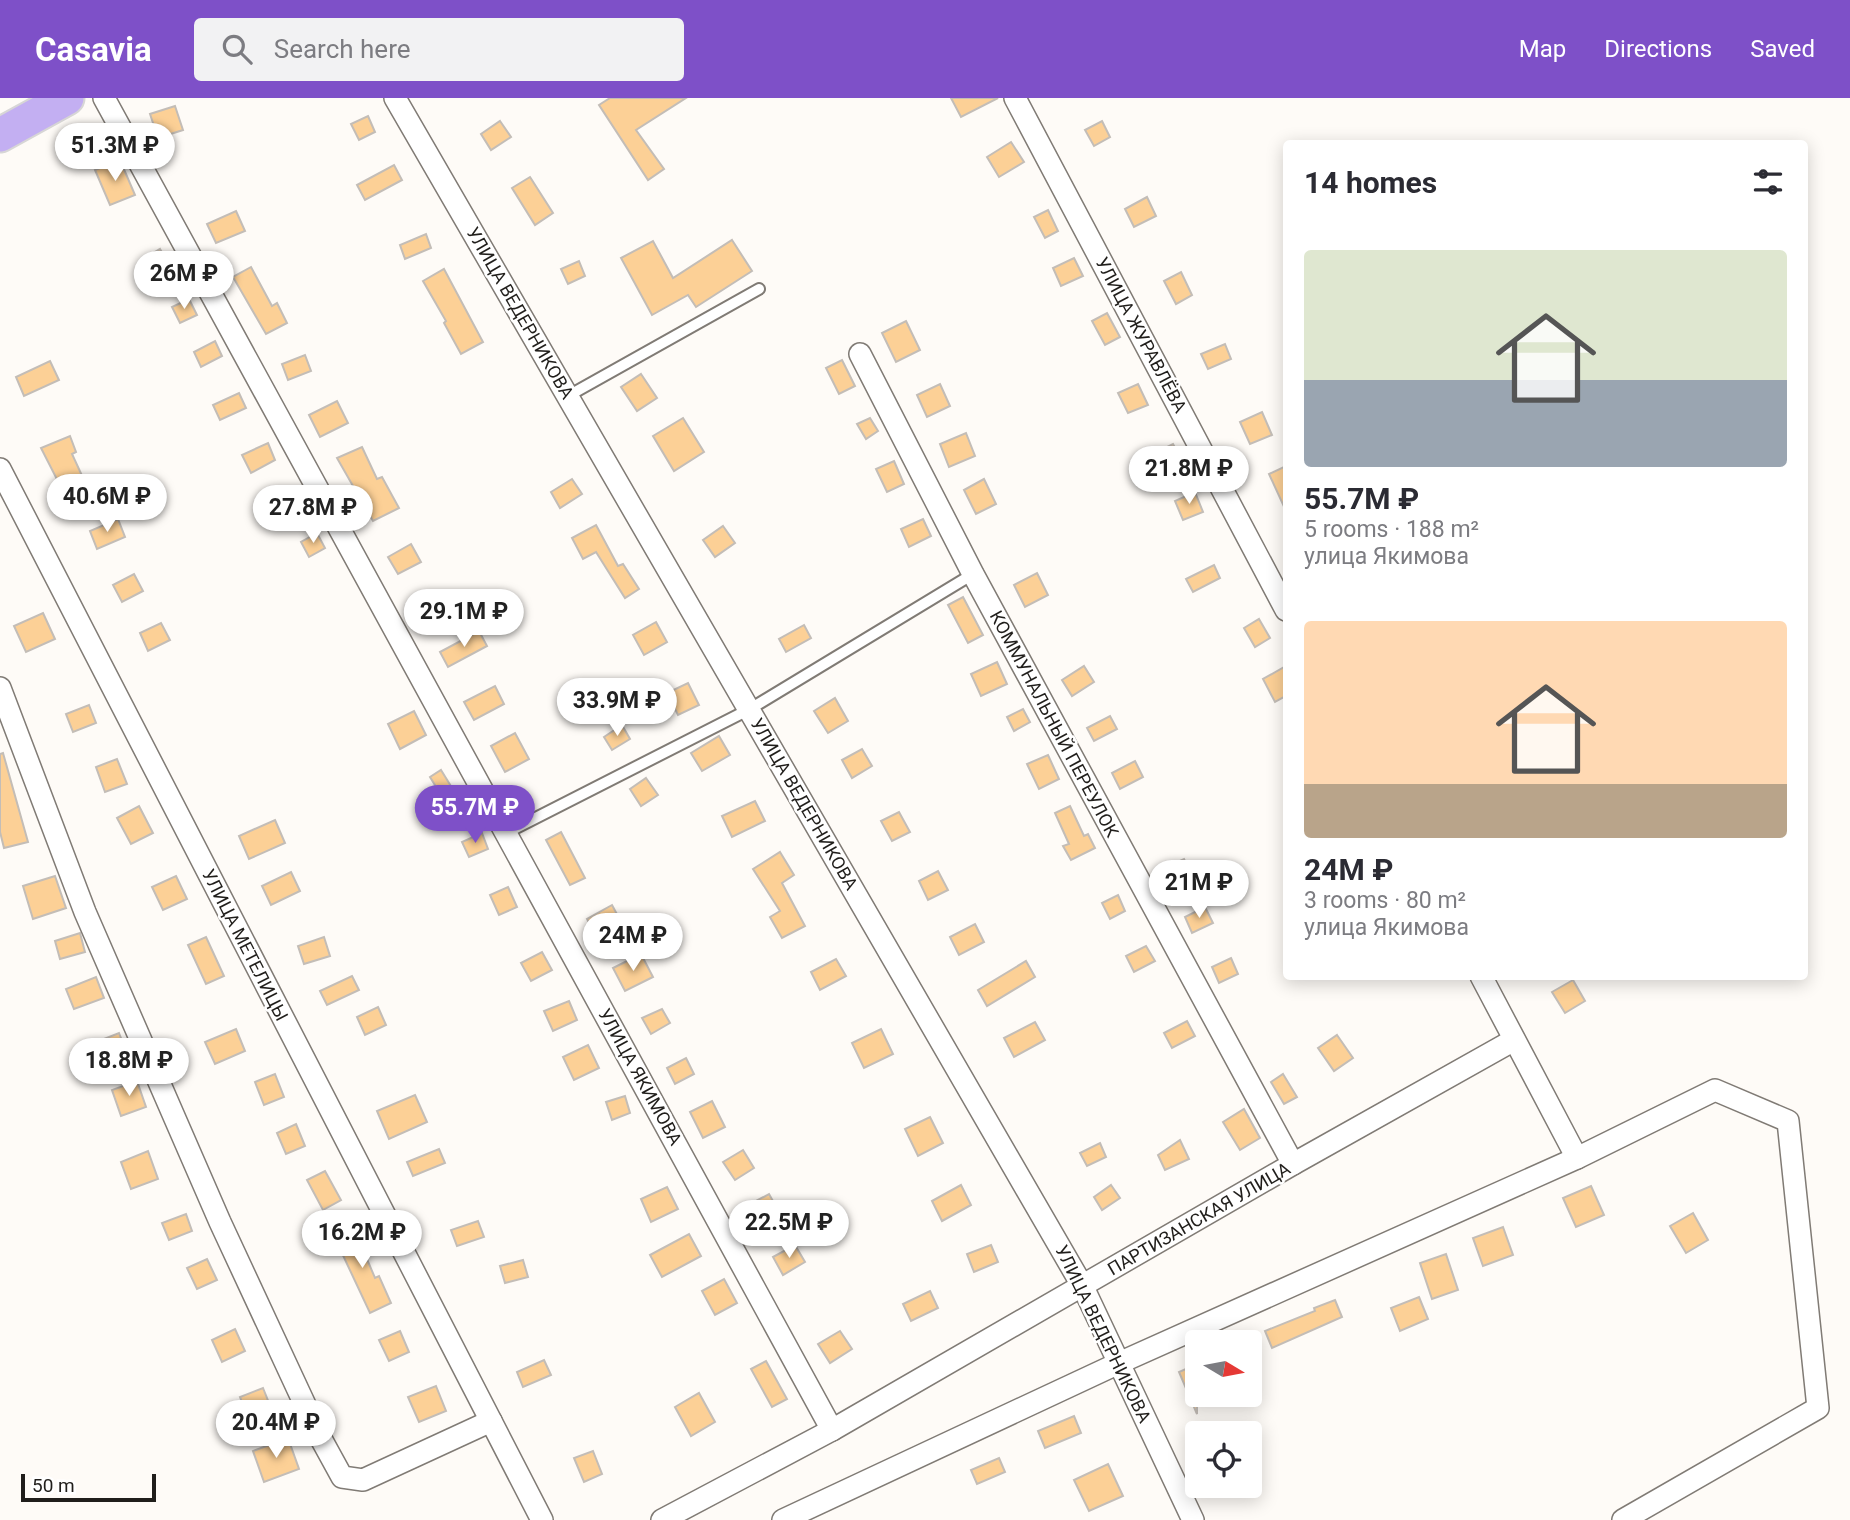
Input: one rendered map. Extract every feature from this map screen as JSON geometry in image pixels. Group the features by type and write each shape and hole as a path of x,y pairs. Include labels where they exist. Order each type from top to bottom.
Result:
{"highway":[{"path":"0,135 68,98"}],"street":[{"name":"УЛИЦА ЯКИМОВА","path":"104,98 832,1430"},
{"name":"УЛИЦА ВЕДЕРНИКОВА","path":"395,98 1083,1287 1193,1520"},
{"name":"УЛИЦА ЖУРАВЛЁВА","path":"1015,98 1283,604"},
{"name":"КОММУНАЛЬНЫЙ ПЕРЕУЛОК","path":"860,354 973,575 1293,1164"},
{"name":"УЛИЦА МЕТЕЛИЦЫ","path":"0,469 542,1520"},
{"path":"0,688 101,949 220,1223 319,1435 342,1477 363,1480 491,1420"},
{"path":"1482,980 1577,1158"},
{"name":"ПАРТИЗАНСКАЯ УЛИЦА","path":"662,1520 832,1430 1514,1040"},
{"path":"783,1520 1119,1363 1577,1158 1715,1090 1788,1121 1818,1408 1623,1520"}],"lane":[{"path":"568,396 759,289"},
{"path":"506,833 750,709 973,575"}],"building":[{"path":"610,98 686,98 636,130 664,169 648,180 599,105"},
{"path":"951,98 998,98 961,117"},
{"path":"175,106 183,130 158,138 150,114"},
{"path":"368,116 375,132 359,140 351,124"},
{"path":"500,121 511,137 491,150 481,134"},
{"path":"1102,121 1110,137 1094,146 1085,130"},
{"path":"1011,142 1024,162 999,177 987,157"},
{"path":"120,160 135,195 110,205 95,170"},
{"path":"394,165 402,180 365,200 357,185"},
{"path":"530,177 553,213 535,225 512,188"},
{"path":"1147,197 1156,216 1134,227 1125,209"},
{"path":"1048,210 1058,231 1045,238 1034,217"},
{"path":"236,211 245,231 216,243 207,224"},
{"path":"426,234 431,248 405,259 400,245"},
{"path":"732,240 752,271 696,307 688,295 652,315 621,258 653,241 673,278"},
{"path":"160,249 172,270 156,279 145,258"},
{"path":"1074,258 1083,276 1061,286 1053,268"},
{"path":"579,261 585,276 568,284 561,269"},
{"path":"251,267 272,306 277,303 287,323 266,334 233,277"},
{"path":"444,269 483,342 461,354 423,281"},
{"path":"1181,272 1192,295 1176,304 1164,281"},
{"path":"189,299 197,315 180,323 172,307"},
{"path":"1107,313 1120,337 1105,345 1092,321"},
{"path":"906,321 920,350 896,362 882,333"},
{"path":"215,341 222,356 201,367 194,352"},
{"path":"1225,344 1231,359 1208,369 1201,354"},
{"path":"305,355 311,371 288,380 282,364"},
{"path":"842,360 855,386 839,394 826,368"},
{"path":"50,361 59,380 24,396 16,377"},
{"path":"641,374 657,398 637,411 621,387"},
{"path":"940,384 950,406 927,417 917,395"},
{"path":"1138,384 1148,405 1128,413 1118,393"},
{"path":"239,393 246,408 220,420 213,405"},
{"path":"337,401 348,423 320,437 309,415"},
{"path":"1262,412 1272,435 1250,444 1240,422"},
{"path":"683,418 704,452 674,471 653,436"},
{"path":"870,418 878,431 866,439 857,424"},
{"path":"966,433 975,456 949,467 940,444"},
{"path":"70,436 76,452 72,454 90,493 69,503 41,448"},
{"path":"268,443 275,460 251,473 242,455"},
{"path":"1173,444 1182,461 1165,469 1157,452"},
{"path":"362,447 377,479 382,477 399,508 373,521 337,458"},
{"path":"894,461 904,484 887,492 876,469"},
{"path":"1283,467 1283,504 1269,474"},
{"path":"572,479 582,494 560,508 551,492"},
{"path":"984,479 996,504 976,514 964,490"},
{"path":"293,489 301,506 273,520 264,502"},
{"path":"1195,492 1203,512 1183,520 1175,501"},
{"path":"118,519 125,537 97,549 90,531"},
{"path":"923,519 931,536 909,547 901,529"},
{"path":"596,525 618,566 623,564 639,589 625,598 596,552 583,559 572,538"},
{"path":"723,526 735,543 715,557 703,540"},
{"path":"317,533 325,548 309,557 301,542"},
{"path":"411,544 421,562 398,574 388,557"},
{"path":"1214,565 1220,578 1193,592 1186,579"},
{"path":"1037,573 1048,595 1025,607 1014,585"},
{"path":"134,574 143,591 122,602 113,585"},
{"path":"430,591 439,606 421,616 412,601"},
{"path":"963,597 983,635 968,643 948,605"},
{"path":"43,613 55,639 26,652 14,626"},
{"path":"1259,619 1270,638 1255,647 1244,628"},
{"path":"656,622 667,642 644,655 633,635"},
{"path":"161,623 170,640 148,651 140,633"},
{"path":"804,625 811,638 786,652 779,639"},
{"path":"479,631 487,646 448,667 440,652"},
{"path":"997,662 1007,684 981,696 971,674"},
{"path":"1084,666 1094,682 1072,696 1062,680"},
{"path":"1283,668 1283,698 1275,702 1263,679"},
{"path":"688,683 699,705 678,715 667,693"},
{"path":"495,686 504,704 474,720 464,702"},
{"path":"835,698 848,721 828,733 814,711"},
{"path":"89,705 96,723 73,732 66,714"},
{"path":"1023,709 1030,722 1014,731 1007,717"},
{"path":"414,711 426,735 400,749 388,724"},
{"path":"1110,716 1117,729 1094,741 1087,728"},
{"path":"622,725 630,739 612,750 604,737"},
{"path":"515,733 529,759 505,772 491,746"},
{"path":"719,736 730,755 702,771 691,753"},
{"path":"862,749 872,766 852,778 842,760"},
{"path":"3,753 28,842 4,848 0,832 0,754"},
{"path":"1048,755 1059,779 1039,789 1027,764"},
{"path":"117,759 127,784 105,792 96,767"},
{"path":"1135,761 1143,777 1120,789 1112,773"},
{"path":"441,770 473,822 462,829 430,777"},
{"path":"646,778 658,795 641,806 630,789"},
{"path":"755,801 765,821 732,837 722,816"},
{"path":"139,806 153,833 131,844 117,818"},
{"path":"1070,806 1084,836 1088,834 1095,848 1071,860 1063,846 1069,844 1055,813"},
{"path":"899,812 910,832 892,841 881,821"},
{"path":"275,820 285,843 249,859 239,836"},
{"path":"561,832 585,878 570,885 546,840"},
{"path":"482,833 488,849 469,857 462,842"},
{"path":"780,852 794,875 782,883 805,926 782,938 770,917 780,911 753,869"},
{"path":"1184,859 1194,882 1172,892 1162,869"},
{"path":"938,871 948,890 928,900 919,881"},
{"path":"291,872 300,891 271,905 262,886"},
{"path":"55,876 66,908 33,919 23,886"},
{"path":"176,876 187,899 163,910 152,887"},
{"path":"508,887 517,907 499,915 490,895"},
{"path":"1118,895 1125,911 1110,919 1102,903"},
{"path":"612,905 626,931 600,944 587,919"},
{"path":"1205,907 1213,923 1192,933 1185,917"},
{"path":"975,924 984,942 959,955 950,937"},
{"path":"80,933 85,952 60,959 55,941"},
{"path":"206,937 224,976 206,984 188,945"},
{"path":"324,937 330,956 304,964 298,946"},
{"path":"1146,946 1155,961 1134,972 1126,956"},
{"path":"542,952 552,970 531,981 521,963"},
{"path":"641,954 653,977 625,991 613,968"},
{"path":"1231,958 1238,974 1219,983 1212,967"},
{"path":"836,959 846,976 820,990 811,972"},
{"path":"1026,961 1035,977 987,1006 978,990"},
{"path":"352,976 359,990 327,1005 320,991"},
{"path":"96,977 104,998 74,1009 66,989"},
{"path":"1573,980 1585,1001 1565,1013 1552,992"},
{"path":"569,1001 577,1020 553,1031 544,1011"},
{"path":"378,1007 386,1025 365,1035 357,1017"},
{"path":"662,1009 670,1023 651,1034 642,1018"},
{"path":"1187,1021 1195,1036 1172,1048 1164,1033"},
{"path":"1035,1022 1045,1040 1014,1057 1004,1038"},
{"path":"236,1029 245,1051 215,1064 205,1042"},
{"path":"881,1029 893,1054 864,1068 852,1043"},
{"path":"119,1033 126,1051 98,1061 91,1044"},
{"path":"1337,1035 1353,1058 1334,1071 1318,1048"},
{"path":"588,1045 599,1068 574,1080 563,1057"},
{"path":"686,1058 694,1074 675,1084 667,1068"},
{"path":"275,1074 284,1097 264,1105 255,1082"},
{"path":"1283,1074 1297,1097 1284,1104 1271,1082"},
{"path":"137,1081 146,1107 121,1116 112,1090"},
{"path":"415,1095 427,1122 389,1139 377,1111"},
{"path":"625,1096 630,1113 612,1120 606,1102"},
{"path":"712,1101 725,1127 703,1138 690,1112"},
{"path":"1244,1109 1260,1138 1240,1150 1223,1122"},
{"path":"930,1117 943,1143 918,1156 905,1129"},
{"path":"296,1124 305,1146 286,1154 277,1133"},
{"path":"1180,1140 1189,1159 1165,1170 1158,1155"},
{"path":"1100,1143 1106,1157 1087,1166 1080,1153"},
{"path":"439,1149 445,1163 413,1176 407,1162"},
{"path":"743,1150 754,1168 735,1180 723,1162"},
{"path":"148,1151 158,1179 131,1189 121,1162"},
{"path":"325,1171 341,1200 323,1210 307,1180"},
{"path":"961,1185 971,1205 942,1221 932,1201"},
{"path":"1111,1185 1120,1198 1102,1210 1094,1197"},
{"path":"1591,1186 1604,1215 1576,1227 1563,1198"},
{"path":"667,1187 678,1209 651,1222 641,1199"},
{"path":"769,1194 783,1219 756,1233 743,1208"},
{"path":"1693,1213 1708,1240 1686,1253 1670,1226"},
{"path":"186,1214 192,1231 169,1240 162,1223"},
{"path":"478,1221 484,1237 457,1246 451,1230"},
{"path":"353,1226 375,1278 379,1276 391,1303 370,1313 333,1234"},
{"path":"1503,1227 1513,1255 1483,1266 1473,1238"},
{"path":"689,1234 701,1256 662,1277 650,1255"},
{"path":"795,1245 805,1262 783,1275 773,1257"},
{"path":"991,1245 998,1262 974,1272 967,1254"},
{"path":"1446,1254 1458,1290 1432,1299 1420,1263"},
{"path":"207,1259 217,1280 197,1289 187,1268"},
{"path":"523,1260 528,1277 505,1283 500,1266"},
{"path":"724,1279 737,1303 715,1315 702,1291"},
{"path":"930,1291 938,1308 911,1321 903,1304"},
{"path":"1419,1297 1428,1319 1400,1331 1391,1308"},
{"path":"1335,1300 1342,1317 1272,1348 1265,1331"},
{"path":"235,1329 245,1351 222,1362 212,1340"},
{"path":"400,1331 409,1352 389,1361 379,1340"},
{"path":"840,1331 852,1349 830,1363 818,1344"},
{"path":"544,1360 551,1375 523,1387 517,1372"},
{"path":"766,1361 787,1399 772,1407 751,1369"},
{"path":"1185,1369 1185,1386 1179,1372"},
{"path":"436,1386 446,1411 419,1422 408,1397"},
{"path":"263,1388 273,1413 250,1422 240,1397"},
{"path":"699,1393 715,1422 691,1436 675,1407"},
{"path":"1074,1416 1081,1433 1045,1448 1038,1431"},
{"path":"288,1438 299,1469 264,1482 253,1451"},
{"path":"593,1451 602,1474 584,1482 574,1458"},
{"path":"999,1458 1005,1472 977,1484 971,1470"},
{"path":"1108,1464 1123,1496 1089,1511 1074,1480"}]}
